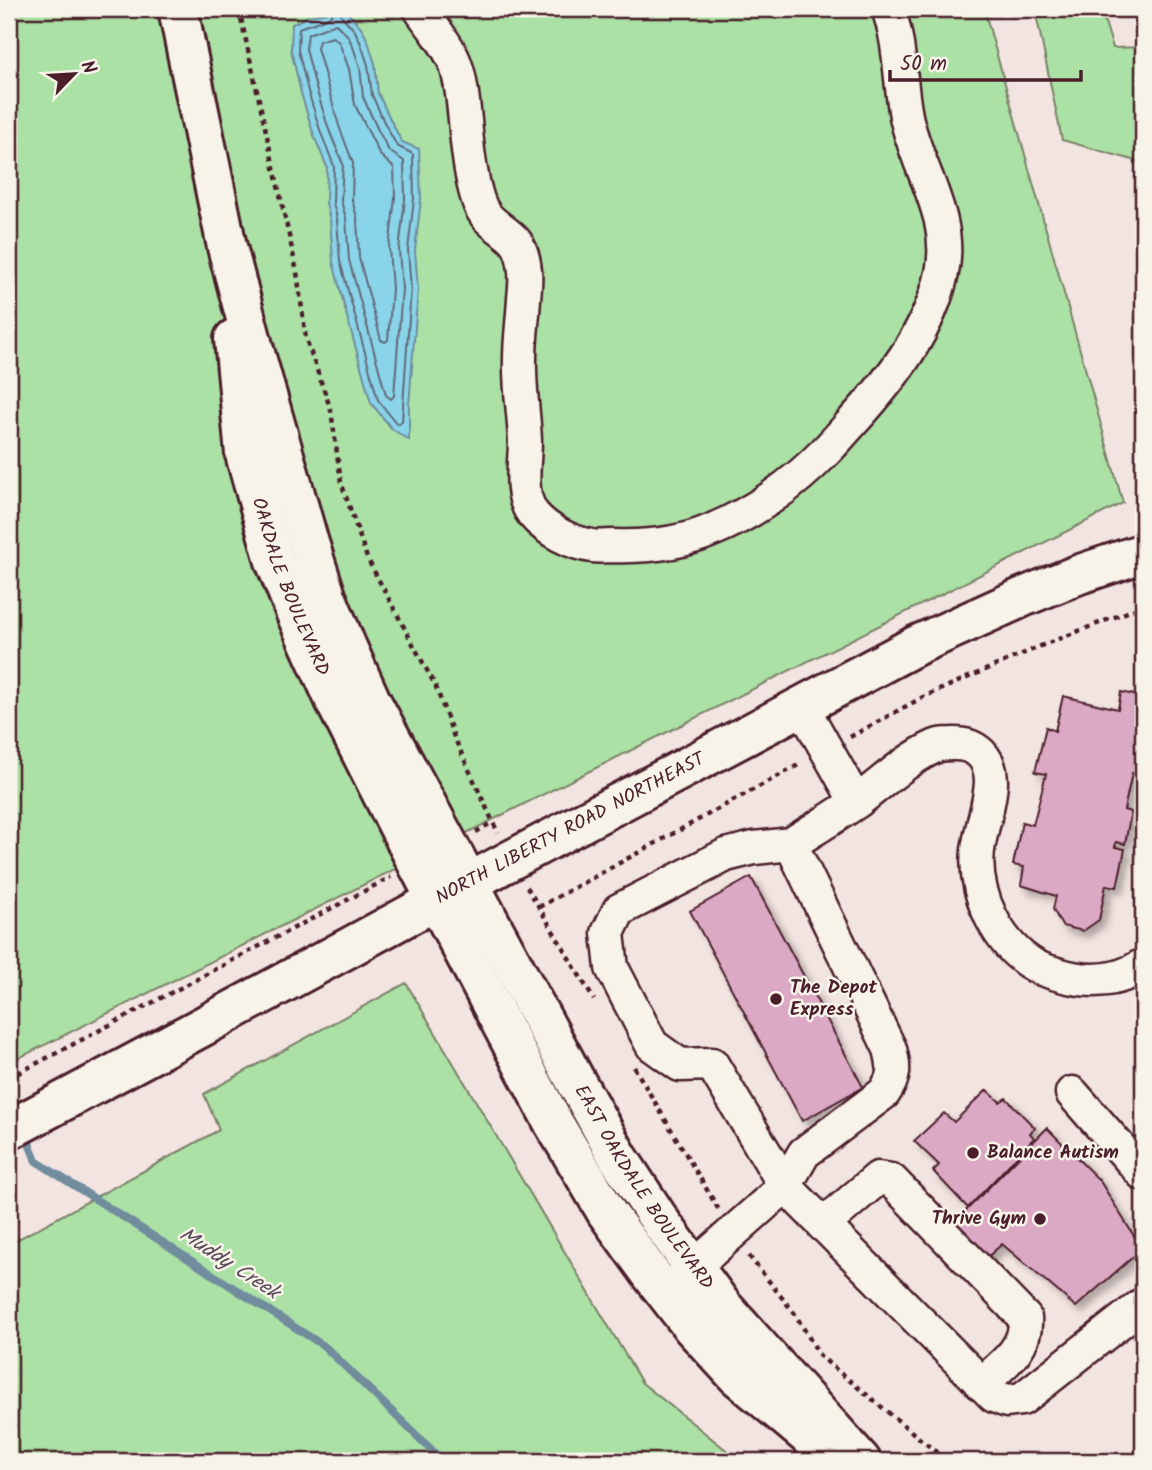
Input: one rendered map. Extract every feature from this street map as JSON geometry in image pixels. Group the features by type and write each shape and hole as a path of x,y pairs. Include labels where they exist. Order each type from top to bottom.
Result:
{"main road":[{"name":"OAKDALE BOULEVARD","path":"178,9 228,247 309,543 346,645 433,855 452,892"},
{"name":"NORTH LIBERTY ROAD NORTHEAST","path":"9,1130 917,645 1077,575 1143,553"},
{"name":"EAST OAKDALE BOULEVARD","path":"452,892 575,1080 618,1157 662,1224 723,1307 861,1461"},
{"name":"EAST OAKDALE BOULEVARD","path":"452,892 560,1133 607,1213 693,1328 737,1376 839,1461"}],"lane":[{"path":"420,9 447,46 456,65 477,198 483,212 494,225 516,241 526,273 519,362 525,439 526,502 534,516 565,537 590,546 624,547 661,544 710,531 761,504 824,454 880,391 917,339 933,306 942,271 945,239 930,184 906,117 895,27 888,9"},
{"path":"802,706 856,802"},
{"path":"1143,965 1133,973 1116,978 1095,981 1071,978 1037,967 1012,948 994,923 982,897 977,874 978,850 991,783 989,764 980,752 961,744 939,745 915,757 856,802 791,844 754,848 726,855 619,910 608,933 612,968 652,1045 680,1065 712,1064 785,1186 994,1396 1007,1401 1022,1399 1143,1304"},
{"path":"665,1292 785,1186 804,1153 884,1093 891,1082 894,1065 890,1049 791,844"},
{"path":"1072,1093 1143,1174"},
{"path":"823,1225 877,1178 891,1180 1025,1318 1026,1327 1017,1350 981,1384"}],"path":[{"path":"239,9 297,272 306,339 331,410 341,482 367,558 436,687 454,737 511,860 595,1002"},
{"path":"9,1078 494,822"},
{"path":"630,1061 733,1232 794,1314 820,1356 947,1461"}],"green space":[{"path":"9,9 984,9 1123,503 9,1063"},
{"path":"1035,9 1101,9 1113,48 1143,47 1143,163 1062,140"},
{"path":"406,983 642,1383 740,1461 9,1461 9,1244 219,1130 204,1094"}],"water":[{"path":"327,12 347,12 361,27 375,64 378,93 391,121 402,142 419,149 421,199 415,250 418,289 409,440 392,429 371,403 333,262 326,203 327,167 314,136 291,50 292,24"}],"building":[{"path":"1121,692 1143,697 1143,770 1142,776 1132,773 1124,810 1131,812 1125,844 1116,842 1115,847 1125,849 1117,887 1106,885 1099,920 1083,931 1062,926 1053,909 1056,896 1021,885 1024,867 1013,865 1022,822 1033,825 1046,774 1035,772 1046,727 1055,731 1063,696 1118,709"},
{"name":"The Depot Express","path":"751,877 863,1087 802,1121 690,911"},
{"name":"Balance Autism","path":"987,1090 1000,1102 1006,1098 1035,1128 1030,1133 1034,1138 968,1208 933,1171 939,1165 914,1141 944,1113 954,1122"},
{"name":"Thrive Gym","path":"1047,1128 1100,1181 1142,1249 1076,1307 1002,1244 980,1264 946,1231"}],"waterway":[{"name":"Muddy Creek","path":"9,1095 17,1115"},
{"name":"Muddy Creek","path":"25,1133 36,1161 324,1346 443,1461"}],"place":[{"name":"The Depot Express","path":"776,999"},
{"name":"Balance Autism","path":"973,1153"},
{"name":"Thrive Gym","path":"1040,1219"}]}
